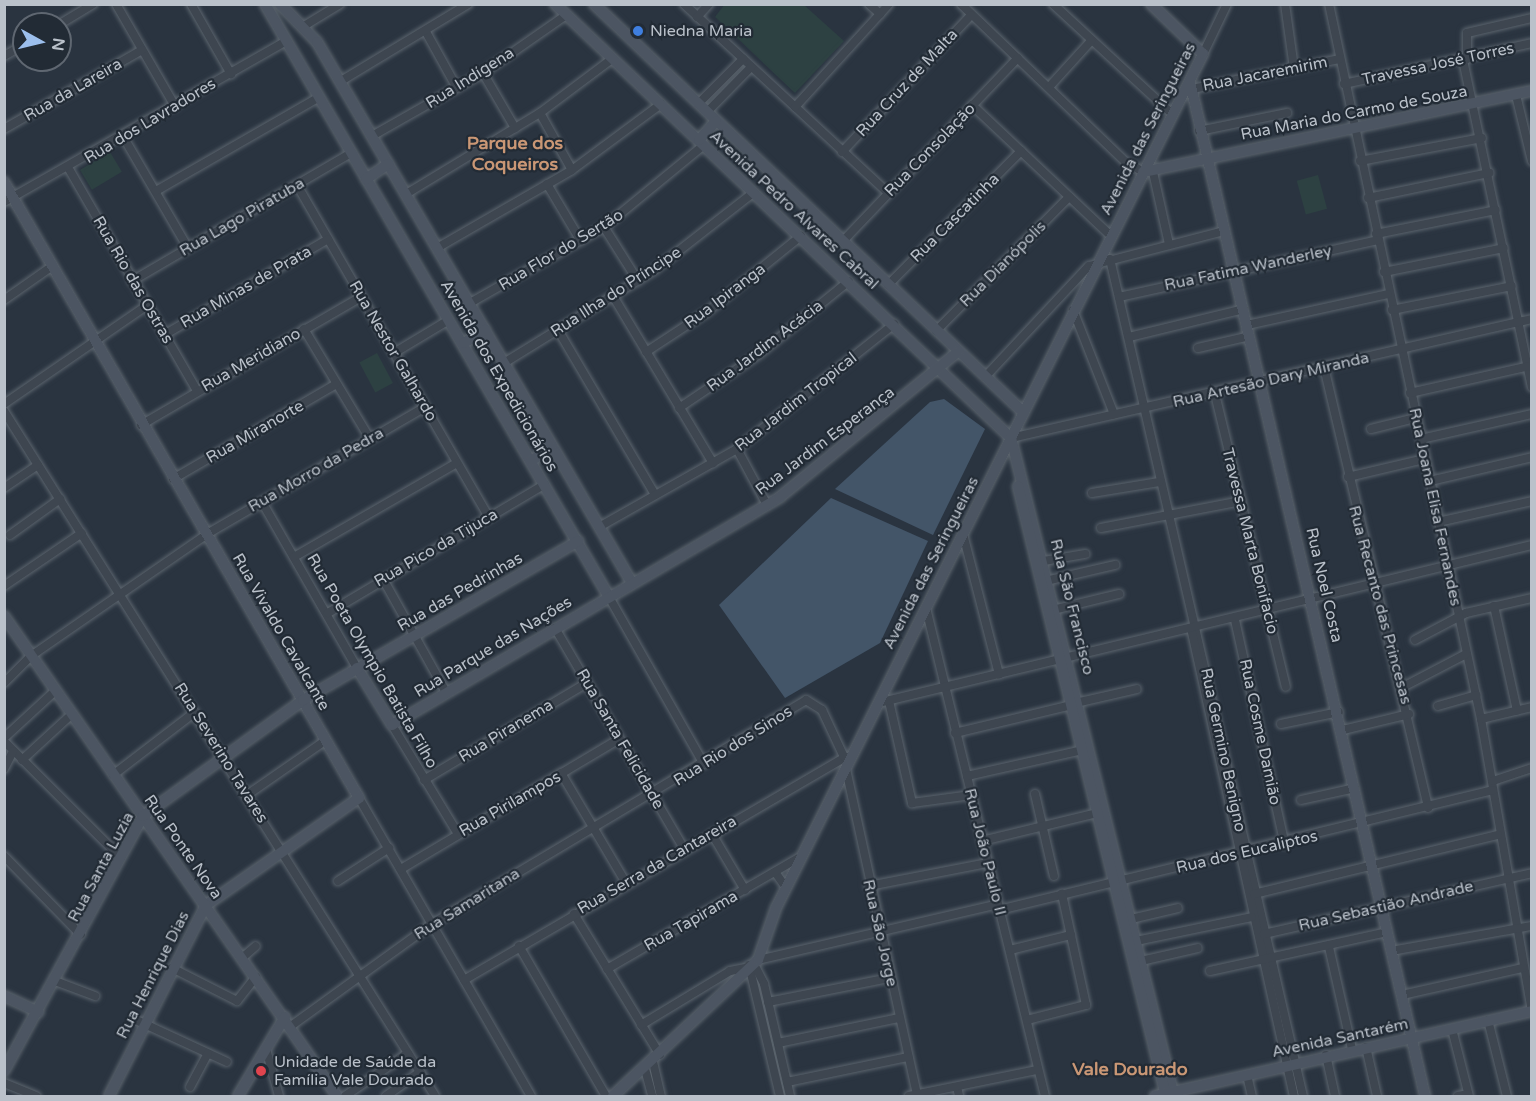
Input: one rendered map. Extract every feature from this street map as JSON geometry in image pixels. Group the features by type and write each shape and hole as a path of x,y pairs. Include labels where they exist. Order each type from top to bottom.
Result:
{"street":[{"path":"72,17 93,4"},
{"path":"116,4 175,106"},
{"path":"191,4 231,74"},
{"name":"Avenida dos Expedicionários","path":"265,4 578,541 704,764"},
{"name":"Avenida dos Expedicionários","path":"280,4 304,26 340,81 632,583"},
{"path":"304,26 340,4"},
{"path":"340,81 426,32 468,4"},
{"name":"Avenida Pedro Alvares Cabral","path":"555,4 849,281 1011,438"},
{"name":"Avenida Pedro Alvares Cabral","path":"594,4 1024,413"},
{"path":"684,4 888,193"},
{"path":"697,17 709,4"},
{"path":"869,4 880,14"},
{"path":"795,107 890,4"},
{"path":"961,4 1050,86 1126,162 1148,172 1169,244"},
{"path":"1053,4 1172,114"},
{"path":"1060,12 1067,4"},
{"path":"1151,4 1203,54"},
{"name":"Avenida das Seringueiras","path":"613,1096 653,1062 753,965 786,888 846,769 848,756 884,702 926,608 1097,262 1148,172 1172,114 1191,85 1227,4"},
{"path":"1285,4 1294,68"},
{"name":"Rua Joana Elisa Fernandes","path":"1329,4 1352,129 1481,719 1493,786 1498,835 1532,1011"},
{"name":"Rua Indígena","path":"372,136 483,73 566,15"},
{"name":"Rua Cruz de Malta","path":"842,152 971,15"},
{"path":"1532,18 1467,33 1465,60 1532,387"},
{"path":"426,32 457,88"},
{"name":"Rua dos Lavradores","path":"8,200 124,138 286,41"},
{"path":"1050,86 1091,41"},
{"name":"Travessa José Torres","path":"1344,84 1465,60 1532,43"},
{"name":"Rua da Lareira","path":"4,129 142,50"},
{"name":"Rua Consolação","path":"843,242 1018,58"},
{"path":"406,194 540,113 612,59"},
{"path":"698,104 743,59"},
{"name":"Rua Jacaremirim","path":"1191,85 1339,59"},
{"path":"707,112 751,67"},
{"path":"483,73 515,128"},
{"name":"Rua Noel Costa","path":"1191,85 1199,131 1244,309 1339,712 1425,1096"},
{"name":"Rua Maria do Carmo de Souza","path":"1148,172 1532,91"},
{"path":"1516,95 1532,161"},
{"path":"156,191 318,98"},
{"path":"437,248 572,170 661,104"},
{"path":"972,105 1111,236"},
{"path":"540,113 572,170"},
{"path":"1199,131 1287,113"},
{"path":"701,143 716,121"},
{"path":"124,138 188,248"},
{"path":"1360,162 1482,138"},
{"name":"Rua Flor do Sertão","path":"470,303 604,227 701,143"},
{"name":"Rua Cascatinha","path":"888,285 1021,151"},
{"name":"Rua Lago Piratuba","path":"132,281 351,153"},
{"path":"366,179 388,164"},
{"name":"Rua Rio das Ostras","path":"69,169 197,391"},
{"path":"1368,198 1489,173"},
{"name":"Rua Vivaldo Cavalcante","path":"4,182 8,200 51,267 141,425 207,534 531,1096"},
{"path":"547,184 581,241"},
{"name":"Rua Nestor Galhardo","path":"297,185 489,518"},
{"name":"Rua Ilha do Príncipe","path":"504,363 638,281 753,193"},
{"name":"Rua Dianópolis","path":"936,331 1069,196"},
{"name":"Rua Fatima Wanderley","path":"1119,297 1496,210"},
{"path":"604,227 638,281"},
{"path":"985,377 1075,280 1097,262 1224,231"},
{"name":"Rua Ipiranga","path":"646,352 707,312 801,236"},
{"name":"Rua Minas de Prata","path":"164,335 328,239"},
{"path":"1383,272 1504,248"},
{"name":"Rua Germino Benigno","path":"1110,259 1130,337 1167,517 1191,614 1241,853 1252,917 1266,960 1292,1063 1304,1096"},
{"path":"4,300 51,267"},
{"name":"Rua Jardim Acácia","path":"679,408 758,355 849,281"},
{"path":"1392,310 1512,286"},
{"path":"1247,325 1388,294"},
{"path":"613,296 713,463"},
{"name":"Rua Meridiano","path":"141,425 361,297"},
{"path":"4,404 92,340 147,306"},
{"path":"1130,337 1244,309"},
{"path":"1073,310 1114,414"},
{"name":"Rua Artesão Dary Miranda","path":"1011,438 1215,394 1532,319"},
{"path":"394,353 449,320"},
{"name":"Rua Jardim Tropical","path":"599,527 737,449 894,324"},
{"path":"304,329 370,439"},
{"path":"464,344 485,330"},
{"path":"558,330 655,495"},
{"path":"1198,348 1250,336"},
{"name":"Rua Jardim Esperança","path":"609,597 767,505 941,369 958,352"},
{"path":"1410,393 1529,366"},
{"name":"Rua Recanto das Princesas","path":"1324,368 1372,585 1403,687 1428,807"},
{"name":"Rua Miranorte","path":"173,479 336,384"},
{"name":"Travessa Marta Bonifacio","path":"1215,394 1286,687"},
{"name":"Rua Morro da Pedra","path":"4,683 31,656 207,534 425,407"},
{"name":"Rua Severino Tavares","path":"4,411 224,757 435,1096"},
{"path":"1421,439 1532,414"},
{"path":"1371,429 1415,418"},
{"name":"Rua São Francisco","path":"1011,438 1050,580 1065,660"},
{"name":"Rua São Francisco","path":"1011,438 1024,517 1076,703 1167,1095"},
{"path":"531,461 552,447"},
{"path":"737,449 767,505"},
{"path":"1430,481 1532,457"},
{"path":"1348,477 1425,459"},
{"path":"294,557 457,463"},
{"path":"4,488 38,465"},
{"path":"1092,493 1160,482"},
{"name":"Rua Pico da Tijuca","path":"328,613 545,484"},
{"path":"10,535 60,499"},
{"path":"1101,528 1241,501"},
{"path":"1438,522 1532,501"},
{"name":"Rua Poeta Olympio Batista Filho","path":"262,502 328,613 357,668 458,834"},
{"path":"4,586 81,533"},
{"path":"963,534 999,674"},
{"name":"Rua das Pedrinhas","path":"303,700 578,541"},
{"path":"971,795 915,806 884,702 1194,630 1532,545"},
{"path":"1044,561 1085,554"},
{"path":"1050,580 1115,565"},
{"path":"383,579 446,692"},
{"path":"1057,609 1119,594"},
{"name":"Rua Parque das Nações","path":"392,725 609,597"},
{"path":"1415,640 1459,616 1532,598"},
{"path":"1494,606 1517,711"},
{"name":"Rua João Paulo II","path":"926,608 1045,1096"},
{"name":"Rua Cosme Damião","path":"1235,620 1285,844"},
{"name":"Rua Ponte Nova","path":"6,623 288,1021 337,1096"},
{"name":"Rua Santa Felicidade","path":"555,628 684,849"},
{"path":"1403,687 1466,654"},
{"name":"Rua Piranema","path":"424,780 587,683"},
{"path":"955,733 1137,689"},
{"path":"55,691 4,740 121,858"},
{"path":"1438,706 1476,695"},
{"name":"Rua Santa Luzia","path":"4,1071 56,981 143,816 303,700"},
{"name":"Rua Rio dos Sinos","path":"652,795 814,700 848,756"},
{"name":"Rua São Francisco","path":"1076,703 1082,750 1097,813 1131,919 1141,961 1167,1095"},
{"path":"1481,719 1532,707"},
{"path":"113,775 195,712"},
{"path":"1281,724 1339,712"},
{"path":"1343,730 1409,714"},
{"path":"22,760 71,715"},
{"path":"247,795 326,740"},
{"name":"Rua Pirilampos","path":"401,869 619,740"},
{"path":"967,776 1082,750"},
{"path":"4,769 14,751"},
{"name":"Rua Serra da Cantareira","path":"464,980 684,849 848,756"},
{"name":"Rua dos Eucaliptos","path":"641,1025 730,970 879,932 1285,844 1428,807 1493,786 1532,768"},
{"name":"Rua São Jorge","path":"846,769 879,932 908,1057 914,1096"},
{"path":"561,773 626,883"},
{"path":"1301,800 1355,788"},
{"path":"1035,794 1054,876"},
{"name":"Rua Samaritana","path":"288,1021 432,924 652,795"},
{"name":"Rua Henrique Dias","path":"110,1096 140,1022 206,905 359,798"},
{"path":"982,841 1097,813"},
{"path":"712,834 745,890"},
{"path":"1254,894 1498,835"},
{"path":"338,881 389,848"},
{"name":"Rua Germino Benigno","path":"1241,853 1264,934 1266,960"},
{"name":"Rua Tapirama","path":"607,969 804,855"},
{"path":"4,856 81,935"},
{"path":"869,885 987,863"},
{"path":"775,872 786,888"},
{"name":"Rua Sebastião Andrade","path":"1264,934 1532,873"},
{"path":"1027,1020 1086,1005 1062,894"},
{"path":"1131,919 1178,908"},
{"path":"574,914 641,1025 661,1096"},
{"path":"1136,941 1252,917"},
{"path":"1391,951 1532,926"},
{"path":"1210,972 1329,947 1387,932"},
{"path":"1010,950 1071,935"},
{"path":"242,958 256,946"},
{"path":"519,946 606,1096"},
{"path":"1329,947 1352,1049"},
{"path":"1141,961 1198,948"},
{"path":"753,965 768,1002 790,1096"},
{"path":"753,965 780,1096"},
{"path":"172,968 237,1002 256,977"},
{"path":"1402,995 1523,968"},
{"path":"768,1002 889,978"},
{"path":"56,981 95,996"},
{"path":"4,996 38,1012"},
{"name":"Avenida Santarém","path":"1167,1095 1352,1049 1532,1011"},
{"path":"778,1043 899,1018"},
{"path":"1488,1020 1507,1096"},
{"path":"238,1096 265,1046 288,1021"},
{"path":"140,1022 227,1062"},
{"path":"1452,1029 1469,1095 1458,1096"},
{"path":"265,1046 279,1096"},
{"path":"1366,1047 1377,1096"},
{"path":"190,1087 208,1053"},
{"path":"345,1096 408,1053"},
{"path":"1326,1055 1335,1096"},
{"path":"787,1082 908,1057"},
{"path":"652,1096 653,1062"},
{"name":"Rua Germino Benigno","path":"1292,1063 1294,1096"},
{"path":"914,1096 1037,1070"},
{"path":"386,1096 420,1072"},
{"path":"1247,1074 1252,1096"},
{"path":"4,1083 36,1096"},
{"path":"957,1087 959,1096"}],"green space":[{"path":"725,4 804,5 844,41 795,93 715,17"},
{"path":"110,152 122,172 92,190 80,170"},
{"path":"1318,175 1327,209 1306,215 1297,181"},
{"path":"377,353 393,383 375,392 359,362"}],"water":[{"path":"944,399 985,429 933,535 835,489 930,402"},
{"path":"831,498 928,541 880,643 785,698 719,605"}],"place":[{"name":"Niedna Maria","path":"638,31"},
{"name":"Unidade de Saúde da Família Vale Dourado","path":"261,1071"}],"district":[{"name":"Parque dos Coqueiros","path":"515,154"},
{"name":"Vale Dourado","path":"1130,1069"}]}
